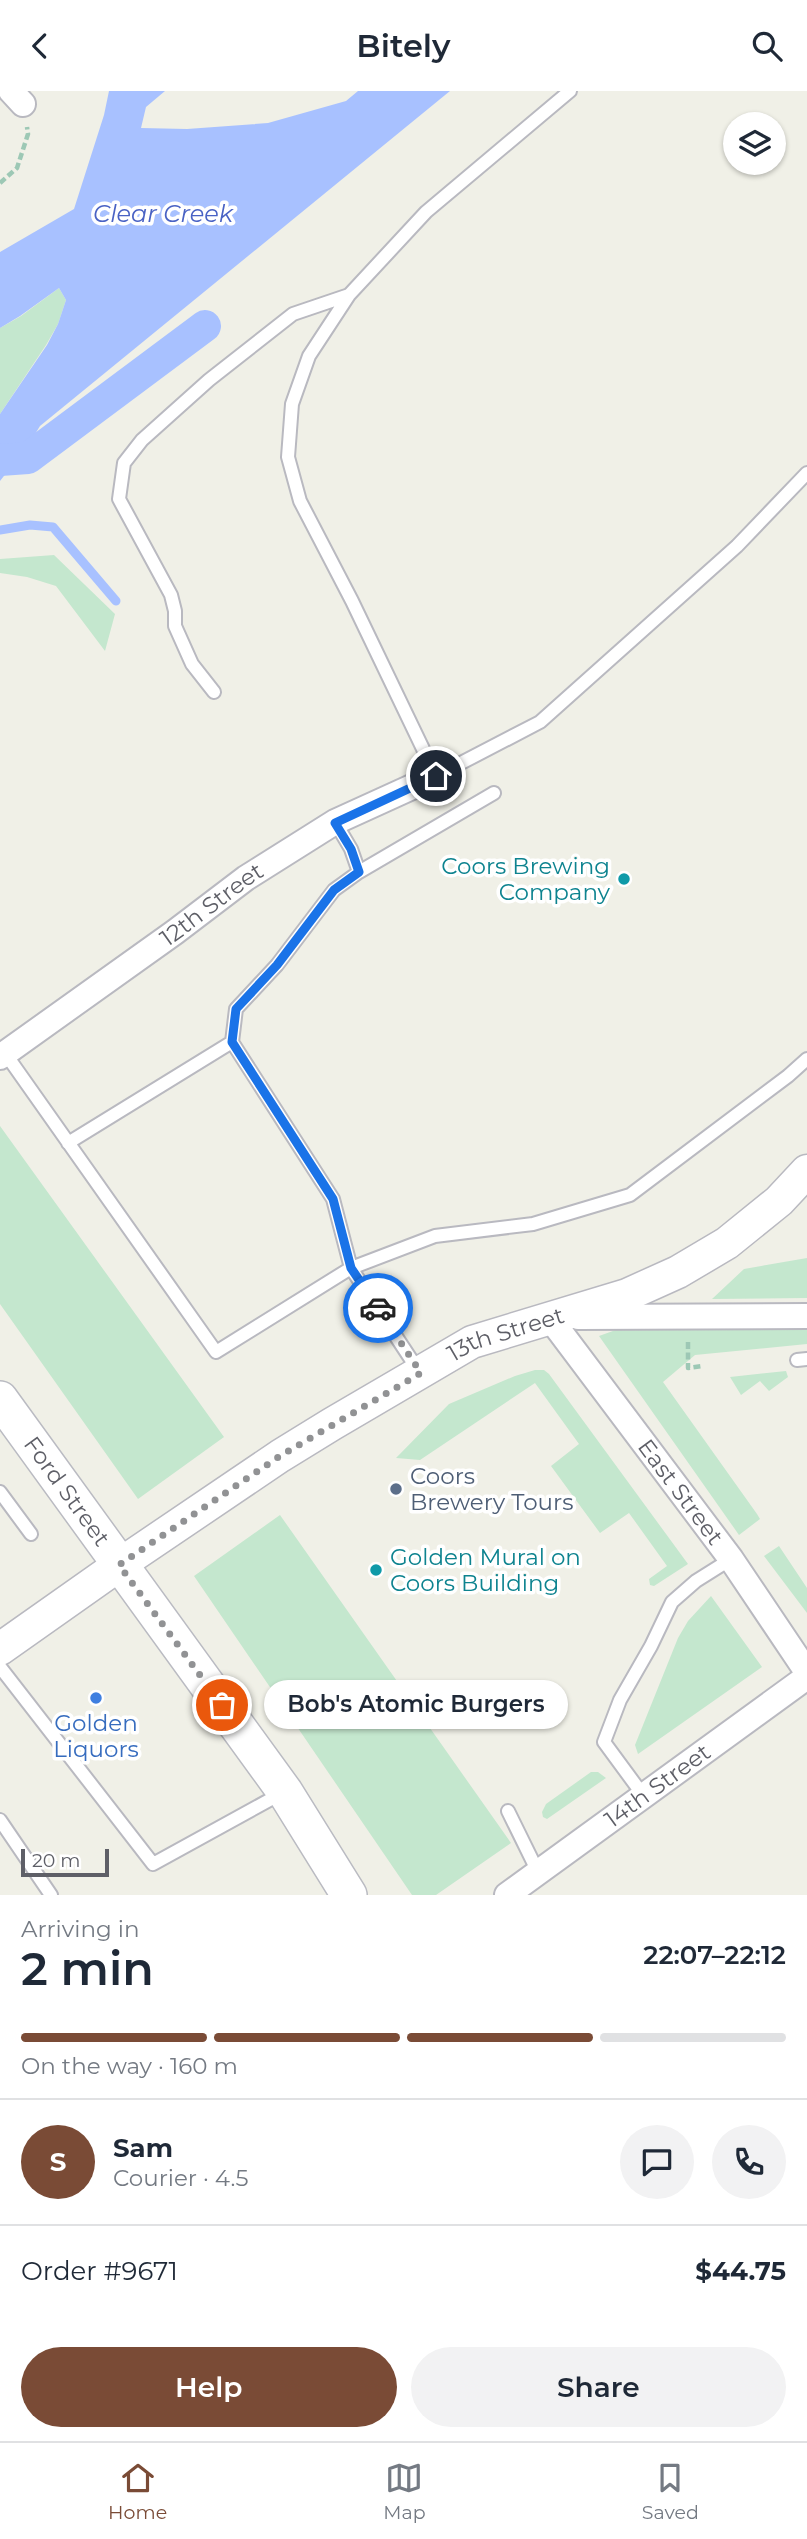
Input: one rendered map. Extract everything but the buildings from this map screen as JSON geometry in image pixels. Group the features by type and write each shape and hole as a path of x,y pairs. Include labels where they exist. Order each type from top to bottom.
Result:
{"main road":[{"name":"Ford Street","path":"0,1399 285,1791 349,1895"}],"street":[{"name":"12th Street","path":"3,1055 246,878 335,823 436,776"},
{"name":"13th Street","path":"0,1649 280,1456 472,1342 627,1295 678,1272 727,1243 779,1202 807,1171"},
{"path":"549,1317 807,1316"},
{"name":"East Street","path":"549,1317 732,1559 807,1672"},
{"name":"14th Street","path":"522,1887 643,1795 807,1677"}],"lane":[{"path":"570,91 426,212 349,295 309,356 292,404 288,457 300,501 352,601 436,776 540,722 737,546 807,473"},
{"path":"214,692 192,664 175,626 175,611 170,595 119,499 124,463 142,440 209,380 293,314 349,295"},
{"path":"421,1373 351,1268 333,1199 232,1042 236,1009 277,965 334,890 359,872 494,793"},
{"path":"335,823 351,849 359,872"},
{"path":"68,1143 232,1042"},
{"path":"3,1055 216,1352 351,1268 435,1236 533,1224 630,1195 807,1059"},
{"path":"0,1492 32,1534"},
{"path":"643,1795 604,1742 620,1700 672,1602 696,1580 732,1559"},
{"path":"0,1667 153,1864 285,1791"},
{"path":"508,1811 522,1887"},
{"path":"0,1820 51,1895"}],"path":[{"path":"0,183 17,168 28,134 17,97"},
{"path":"688,1368 702,1366"}],"green space":[{"path":"59,288 66,300 58,324 0,414 0,328"},
{"path":"54,555 115,614 105,651 56,586 27,577 0,573 0,559"},
{"path":"0,1126 224,1437 138,1499 0,1304"},
{"path":"807,1258 807,1298 712,1299 744,1269"},
{"path":"624,1327 807,1329 807,1344 695,1355 663,1382 760,1519 739,1535 599,1336"},
{"path":"535,1370 544,1370 549,1374 688,1564 654,1586 650,1585 649,1579 667,1566 629,1513 600,1533 551,1466 579,1444 535,1383 420,1460 396,1458 449,1404"},
{"path":"786,1371 788,1377 769,1391 760,1381 741,1395 730,1377"},
{"path":"280,1515 511,1843 436,1895 412,1895 194,1576"},
{"path":"779,1546 807,1588 807,1613 764,1556"},
{"path":"711,1596 762,1667 638,1754 635,1745 678,1638 688,1621"},
{"path":"591,1772 598,1772 606,1778 547,1819 543,1817 546,1804"}],"water":[{"name":"Clear Creek","path":"109,91 165,91 146,107 141,128 187,129 268,123 346,101 358,91 450,91 40,426 0,481 0,414 47,345 66,300 59,288 0,328 0,252 74,209"}],"waterway":[{"path":"0,460 28,458 205,326"},
{"path":"0,530 30,525 53,527 116,601"}],"way so far":[{"path":"222,1705 119,1565 280,1456 421,1373 378,1308"}],"place":[{"name":"Coors Brewing Company","path":"624,879"},
{"name":"Coors Brewery Tours","path":"396,1489"},
{"name":"Golden Mural on Coors Building","path":"376,1570"},
{"name":"Golden Liquors","path":"96,1698"},
{"name":"Bob's Atomic Burgers","path":"222,1705"}],"route":[{"path":"378,1308 351,1268 333,1199 232,1042 236,1009 277,965 334,890 359,872 351,849 335,823 436,776"}]}
